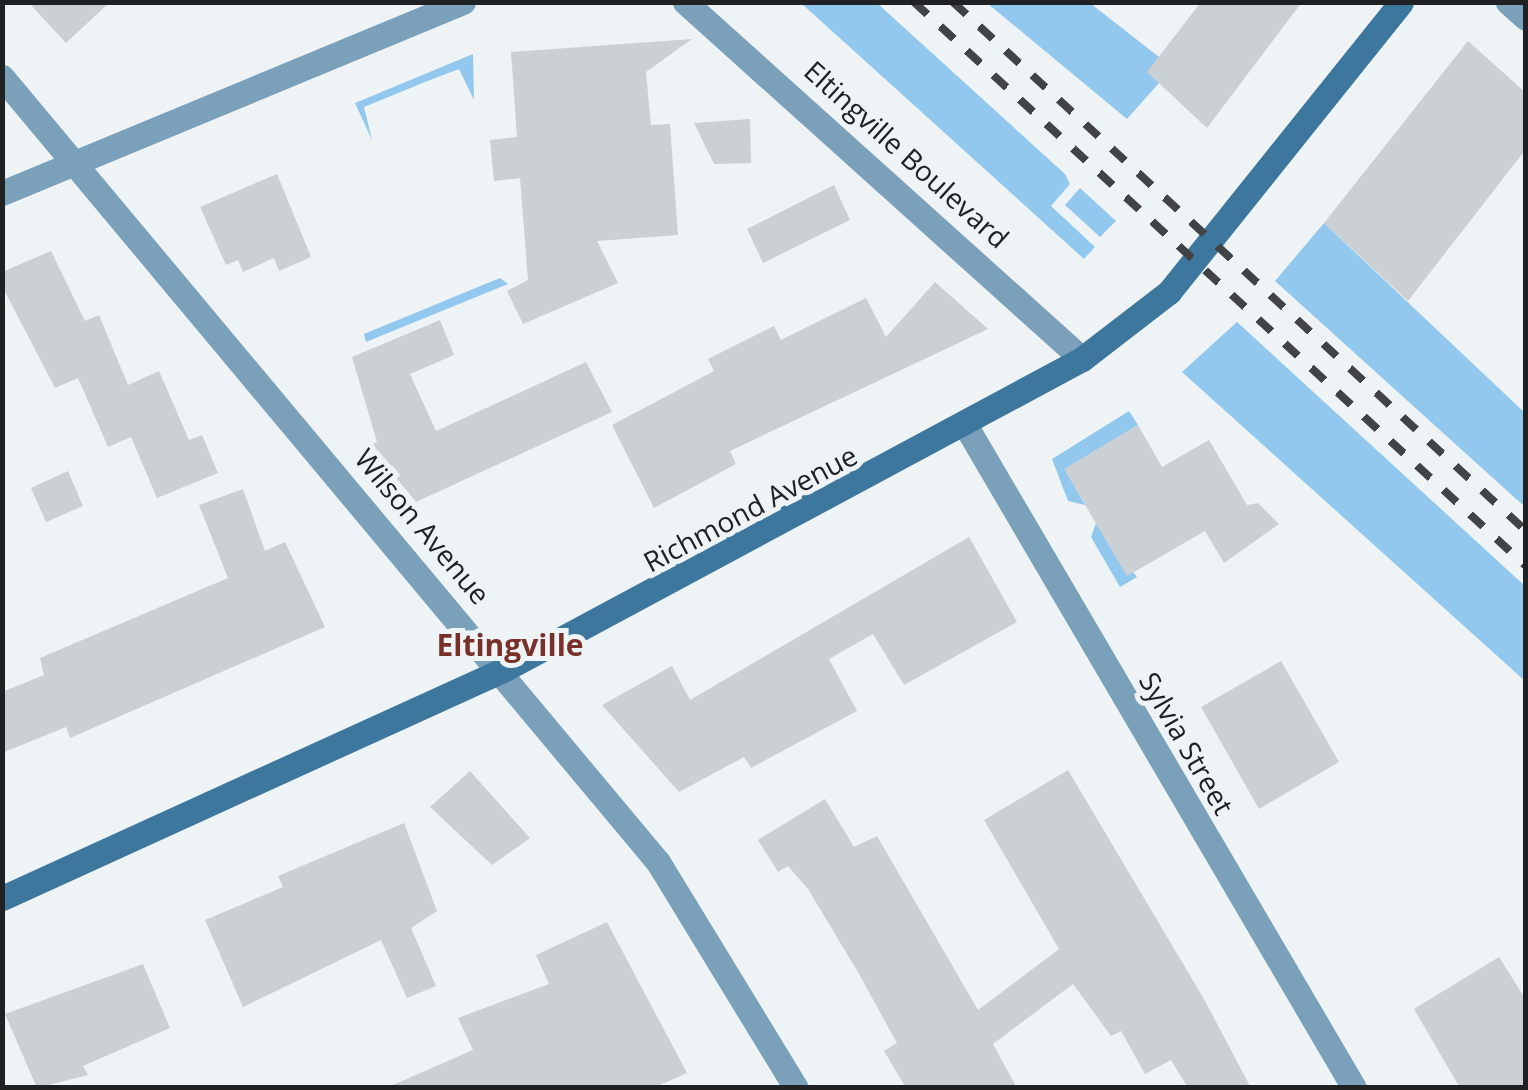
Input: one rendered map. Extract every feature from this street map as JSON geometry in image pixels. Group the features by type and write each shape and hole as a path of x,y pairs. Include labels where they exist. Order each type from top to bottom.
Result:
{"main road":[{"name":"Richmond Avenue","path":"2,898 505,669 968,428 1082,358 1170,292 1401,2"}],"street":[{"path":"2,192 463,2"},
{"name":"Eltingville Boulevard","path":"685,2 1082,358"},
{"path":"1508,2 1526,18"},
{"name":"Wilson Avenue","path":"2,78 505,669 658,862 796,1088"},
{"name":"Sylvia Street","path":"968,428 1354,1088"}],"shaded area":[{"path":"801,3 877,3 1065,174 1070,184 1051,206 1095,247 1084,259"},
{"path":"987,3 1090,3 1159,57 1159,83 1127,119"},
{"path":"473,54 474,100 459,69 425,82 364,107 372,140 355,103"},
{"path":"1080,188 1116,221 1100,237 1065,205"},
{"path":"1324,223 1525,413 1525,507 1275,281"},
{"path":"500,278 508,284 366,342 364,334"},
{"path":"1237,322 1525,586 1525,681 1182,372"},
{"path":"1129,411 1138,425 1065,469 1085,505 1068,501 1052,459"},
{"path":"1096,523 1137,577 1120,587 1091,537"}],"building":[{"path":"28,2 110,2 66,43"},
{"path":"1201,2 1302,2 1207,128 1147,72"},
{"path":"692,39 646,72 651,125 670,124 678,235 597,241 618,283 523,324 507,291 528,280 520,178 494,181 490,140 517,137 511,52"},
{"path":"1468,41 1526,93 1526,149 1408,301 1324,223"},
{"path":"750,119 751,163 714,164 694,123"},
{"path":"277,174 311,257 279,271 274,258 243,272 238,260 226,265 200,207"},
{"path":"834,185 850,220 763,263 747,229"},
{"path":"51,251 85,321 99,315 128,385 159,371 189,440 202,435 218,473 157,498 131,437 108,447 78,378 55,388 2,286 2,272"},
{"path":"935,282 988,329 730,451 736,464 654,508 612,425 714,371 708,359 774,326 781,340 866,298 886,337"},
{"path":"440,320 454,355 410,374 436,431 586,362 612,412 416,502 370,446 377,442 352,357"},
{"path":"1138,425 1162,467 1209,440 1247,505 1258,503 1279,524 1224,563 1205,531 1127,576 1064,469"},
{"path":"68,471 83,506 46,522 31,488"},
{"path":"243,489 265,551 285,542 325,627 70,738 66,727 2,753 2,692 44,675 40,658 228,578 199,505"},
{"path":"969,537 1017,622 904,685 873,634 829,659 857,711 751,768 744,757 679,792 602,705 672,666 690,700"},
{"path":"1281,661 1339,762 1259,809 1201,707"},
{"path":"1068,770 1204,999 1251,1088 1188,1088 1171,1060 1145,1074 1121,1031 1111,1036 1073,984 993,1044 1017,1088 906,1088 884,1051 897,1043 859,974 808,889 788,866 778,872 758,840 825,799 854,847 877,836 978,1010 1059,949 984,820"},
{"path":"470,771 530,838 492,865 430,807"},
{"path":"404,823 437,911 411,928 436,986 407,998 381,940 243,1007 205,920 283,887 278,876"},
{"path":"607,922 687,1073 653,1088 386,1088 473,1050 458,1018 549,984 536,955"},
{"path":"1499,957 1526,1000 1526,1088 1460,1088 1414,1009"},
{"path":"143,964 170,1028 83,1066 88,1075 37,1088 5,1014"}],"railway":[{"path":"914,2 1526,566"},
{"path":"953,2 1526,531"}],"district":[{"name":"Eltingville","path":"510,645"}]}
